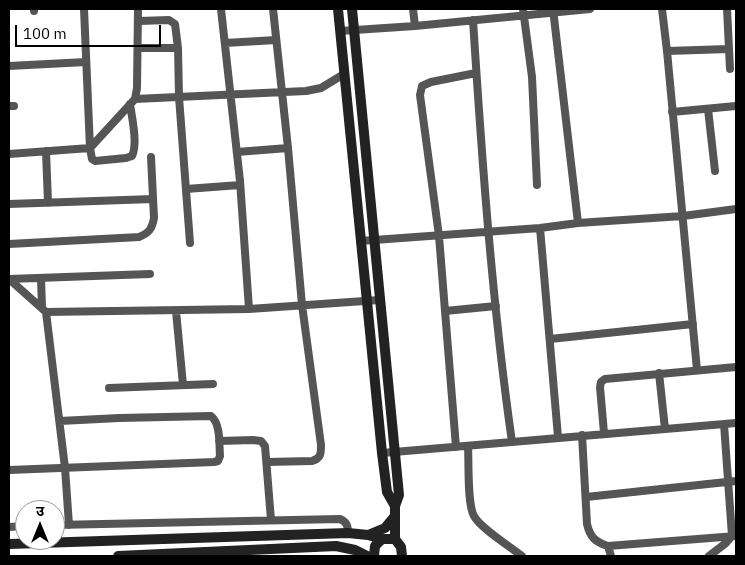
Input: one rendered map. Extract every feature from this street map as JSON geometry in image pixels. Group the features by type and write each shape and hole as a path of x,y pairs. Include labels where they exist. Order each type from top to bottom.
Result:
{"street":[{"path":"84,9 90,148 92,159 95,161 126,158 132,156 134,152 133,101 137,88 138,9"},
{"path":"221,9 229,95 237,152 249,309"},
{"path":"267,462 312,461 321,455 302,305 273,9"},
{"path":"338,9 382,453 387,492 395,511"},
{"path":"352,9 399,495 395,511 395,539 405,555"},
{"path":"413,9 415,26"},
{"path":"340,31 415,26 524,12 590,9"},
{"path":"662,9 668,51 672,112 697,370"},
{"path":"727,9 730,69"},
{"path":"554,10 578,223"},
{"path":"524,12 532,77 537,185"},
{"path":"473,20 488,232 512,442"},
{"path":"139,21 172,21 175,24 190,243"},
{"path":"225,43 276,40"},
{"path":"138,48 178,48"},
{"path":"668,51 729,49"},
{"path":"9,66 86,62"},
{"path":"456,447 439,236 420,95 422,86 431,82 476,73"},
{"path":"9,154 90,148 133,101 321,88 344,74"},
{"path":"672,112 736,106"},
{"path":"708,108 715,171"},
{"path":"237,152 288,148"},
{"path":"46,151 48,203"},
{"path":"9,244 139,237 147,234 152,228 154,218 151,157"},
{"path":"186,189 240,185"},
{"path":"9,204 153,199"},
{"path":"360,241 683,216 736,209"},
{"path":"540,228 558,437"},
{"path":"9,279 150,274"},
{"path":"41,278 60,421 69,525"},
{"path":"9,279 44,310 176,311 249,309 379,300"},
{"path":"445,311 496,306"},
{"path":"176,311 183,385"},
{"path":"550,339 693,324"},
{"path":"604,433 600,387 601,382 605,379 736,367"},
{"path":"659,373 665,429"},
{"path":"109,388 213,384"},
{"path":"9,470 214,462 218,461 220,456 216,422 211,416 60,421"},
{"path":"382,453 736,423"},
{"path":"724,424 732,481 734,536"},
{"path":"582,435 587,524 590,536 598,543 608,546 734,536"},
{"path":"218,441 253,440 261,441 265,446 270,520"},
{"path":"468,446 471,505 474,516 482,525 522,556"},
{"path":"586,497 732,481"},
{"path":"368,535 385,528 395,511"},
{"path":"65,525 340,518 348,526 348,533"},
{"path":"9,544 348,533 368,535 382,539 395,539"},
{"path":"708,556 734,536"},
{"path":"374,556 375,546 382,539"},
{"path":"118,556 291,553 336,546 355,550 367,556"},
{"path":"608,546 611,556"}]}
